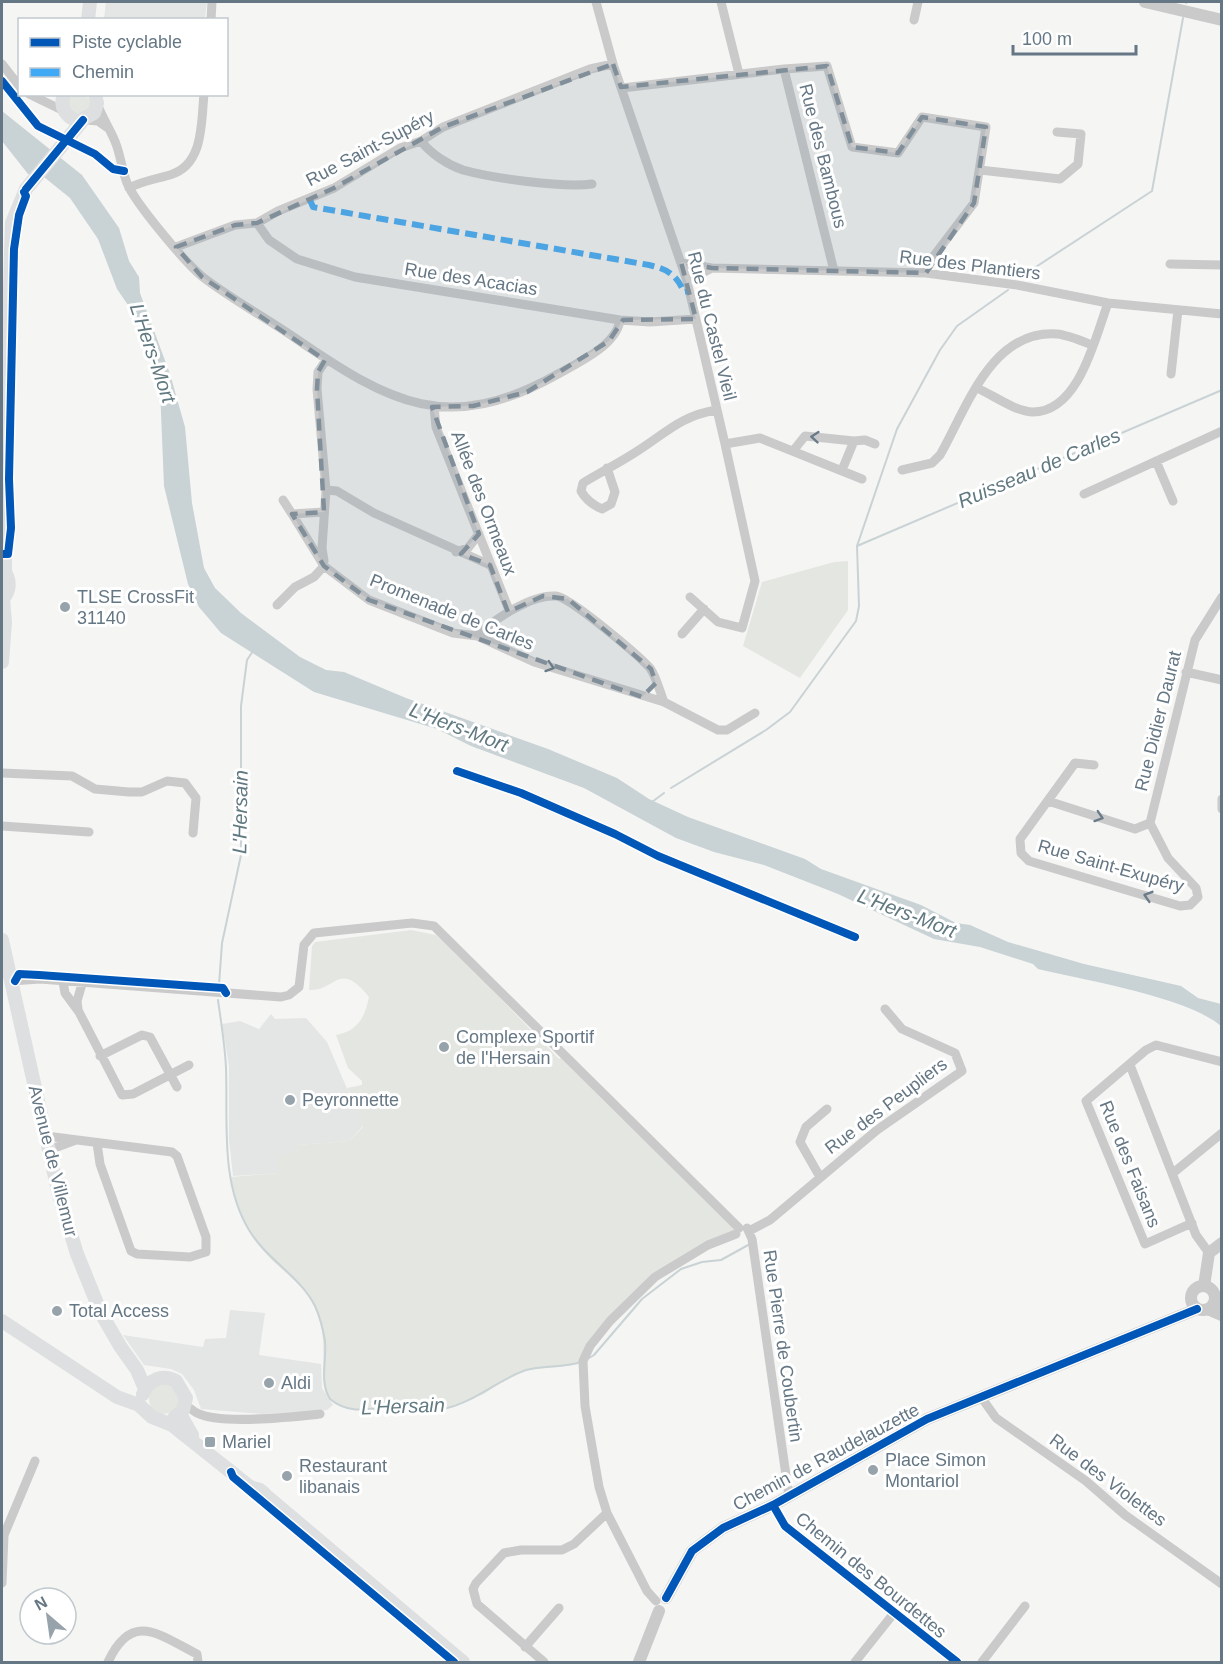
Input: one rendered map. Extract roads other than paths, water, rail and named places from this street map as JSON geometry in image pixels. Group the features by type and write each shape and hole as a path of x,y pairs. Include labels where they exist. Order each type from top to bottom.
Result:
{"main road":[{"path":"88,18 90,2"},
{"path":"60,147 65,113 63,96"},
{"path":"2,662 2,629 5,622 2,600 9,588 3,570 3,540 10,238 14,214 26,189 84,120 94,113 96,99"},
{"path":"65,113 72,119 84,120"},
{"name":"Avenue de Villemur","path":"2,940 64,1214 81,1266 101,1313 137,1370 144,1391"},
{"path":"2,1321 125,1401 145,1408 152,1417 164,1421 250,1487 261,1492"},
{"path":"137,1370 159,1378 171,1378 181,1385 186,1398 183,1409 193,1436 463,1662"},
{"path":"107,1390 125,1395 144,1391 159,1378"},
{"path":"144,1391 145,1408"},
{"path":"164,1421 183,1409"}],"street":[{"path":"211,18 212,2"},
{"name":"Rue du Castel Vieil","path":"596,2 613,64 687,281 755,581 742,628 718,622 704,609"},
{"path":"721,2 739,74"},
{"path":"914,20 918,2"},
{"path":"1145,2 1221,20"},
{"path":"2,64 18,84"},
{"name":"Rue Saint-Supéry","path":"176,247 235,225 257,223 278,211 334,189 400,148 422,141 444,127 590,69 613,64"},
{"path":"784,69 826,66 852,147 898,153 922,117 986,127 974,203 930,261 926,273"},
{"name":"Rue des Bambous","path":"622,88 784,69 834,271"},
{"path":"33,96 65,113"},
{"path":"129,188 173,175 191,161 199,142 204,96"},
{"path":"96,99 120,154 129,188 202,277 326,360 370,386 395,397 434,407 473,406 526,392 609,341 620,326 620,320"},
{"path":"84,120 98,121 108,128"},
{"path":"980,170 1060,179 1078,164 1081,134 1057,132"},
{"path":"422,141 434,154 464,170 571,187 592,184"},
{"name":"Rue des Acacias","path":"257,223 269,240 297,259 355,277 620,320 650,322 696,318"},
{"name":"Rue des Plantiers","path":"681,263 712,268 926,273 1017,285 1108,303 1221,314"},
{"path":"1170,264 1221,265"},
{"name":"Rue des Plantiers","path":"687,281 712,268"},
{"path":"977,388 1025,410 1050,409 1063,401 1074,389 1108,303"},
{"path":"1171,374 1178,310"},
{"path":"902,470 932,463 940,455 987,370 1000,355 1017,343 1058,334 1092,345"},
{"path":"277,605 295,587 314,577 324,566 322,548 326,490 317,389 318,372 326,360"},
{"name":"Allée des Ormeaux","path":"434,407 436,427 509,610"},
{"path":"607,468 640,450 675,424 695,414 716,410"},
{"path":"1084,494 1221,431"},
{"path":"793,451 805,436 865,440 875,444"},
{"path":"725,444 760,438 862,479"},
{"path":"842,470 854,441"},
{"path":"1156,461 1173,501"},
{"path":"326,490 337,491 374,513 490,566"},
{"path":"283,500 324,566"},
{"path":"292,514 324,512"},
{"path":"456,552 468,548 479,534"},
{"name":"Promenade de Carles","path":"324,566 369,600 453,633 477,636 534,662 664,702 718,730 727,730 755,713"},
{"path":"477,636 509,610 543,596 568,599 651,669 664,702"},
{"path":"682,634 704,609 690,597"},
{"name":"Rue Didier Daurat","path":"1150,824 1195,640 1221,597"},
{"path":"1186,672 1221,680"},
{"path":"642,697 656,683"},
{"name":"Rue Saint-Exupéry","path":"1094,765 1075,764 1020,839 1021,853 1029,861 1180,906 1190,905 1198,897 1196,888 1168,858 1150,824"},
{"path":"2,773 72,776 95,789 129,792 142,792 167,781 185,783 196,798 193,833"},
{"path":"1221,798 1221,809"},
{"path":"1048,801 1135,829 1150,824"},
{"path":"2,826 89,832"},
{"path":"11,981 40,979 82,984 281,997 294,992 301,983 304,945 314,933 412,923 434,926 737,1231"},
{"path":"63,982 63,990 79,1012 122,1095 133,1094 189,1065"},
{"path":"79,1012 77,1001 82,984"},
{"name":"Rue des Peupliers","path":"749,1234 770,1220 820,1177 920,1098 962,1071 955,1053 902,1029 885,1009"},
{"path":"100,1056 142,1035 150,1036 177,1088"},
{"path":"1201,1309 1213,1304 1209,1290 1209,1253 1196,1235 1130,1065 1156,1045 1221,1062"},
{"name":"Rue des Faisans","path":"1130,1065 1086,1101 1145,1244 1192,1223"},
{"path":"820,1177 800,1142 806,1127 827,1109"},
{"path":"1173,1173 1221,1133"},
{"path":"46,1136 172,1152 177,1156 206,1237 206,1252 190,1257 137,1254 131,1251 100,1164 97,1143"},
{"path":"49,1150 76,1140"},
{"path":"660,1603 647,1592 607,1513 592,1458 582,1371 590,1346 632,1296 655,1277 708,1245 744,1227 749,1234"},
{"name":"Rue Pierre de Coubertin","path":"749,1234 752,1239 789,1496"},
{"path":"1209,1253 1221,1244"},
{"path":"1209,1290 1196,1288 1191,1294 1191,1302 1221,1317"},
{"path":"1209,1290 1221,1311"},
{"name":"Chemin de Raudelauzette","path":"639,1662 660,1603 686,1559 699,1544 723,1528 773,1505 927,1419 1201,1309"},
{"name":"Rue des Violettes","path":"981,1397 996,1418 1086,1481 1125,1515 1220,1580"},
{"path":"183,1409 198,1414 231,1419 278,1419 320,1414"},
{"path":"2,1583 4,1535 35,1461"},
{"name":"Chemin des Bourdettes","path":"773,1505 785,1526 957,1662"},
{"path":"544,1662 477,1604 473,1589 504,1553 521,1550 562,1550 574,1544 607,1513"},
{"path":"982,1662 1025,1606"},
{"path":"525,1647 559,1608"},
{"path":"855,1662 894,1613"},
{"path":"108,1662 124,1636 144,1631 156,1633 197,1654 198,1662"}],"water":[{"name":"L'Hers-Mort","path":"2,111 82,175 119,228 129,261 139,277 140,293 170,374 185,427 192,503 204,568 215,588 241,613 300,657 326,670 344,672 406,698 548,749 617,778 649,799 688,817 805,859 821,869 921,905 956,923 970,925 1008,942 1084,964 1181,986 1198,998 1221,1004 1221,1026 1185,1006 1161,998 1038,969 1033,964 980,947 934,939 838,894 764,865 714,852 676,838 584,788 471,746 437,729 314,692 221,633 199,607 188,584 164,486 160,388 137,318 117,289 98,239 70,198 44,177 28,174 2,141"}],"waterway":[{"path":"1022,276 1152,191 1183,18"},
{"path":"671,788 766,730 790,712 856,621 859,606 857,546 897,429 940,350 957,326 1008,290"},
{"name":"Ruisseau de Carles","path":"857,546 1222,390"},
{"name":"L'Hersain","path":"219,985 222,943 241,855 241,706 247,660 253,651"},
{"path":"652,802 664,793"},
{"name":"L'Hersain","path":"218,1000 225,1059 227,1151 233,1192 249,1230 256,1240 301,1286 315,1306 325,1341 324,1378 330,1399 346,1408 364,1410 406,1406 443,1409 465,1402 526,1370 581,1362"},
{"name":"L'Hersain","path":"589,1358 642,1299 681,1269 702,1262 721,1260 750,1244"}],"place":[{"name":"TLSE CrossFit 31140","path":"65,607"},
{"name":"Complexe Sportif de l'Hersain","path":"444,1047"},
{"name":"Peyronnette","path":"290,1100"},
{"name":"Total Access","path":"57,1311"},
{"name":"Aldi","path":"269,1383"},
{"name":"Mariel","path":"210,1442"},
{"name":"Place Simon Montariol","path":"873,1470"},
{"name":"Restaurant libanais","path":"287,1476"}]}
